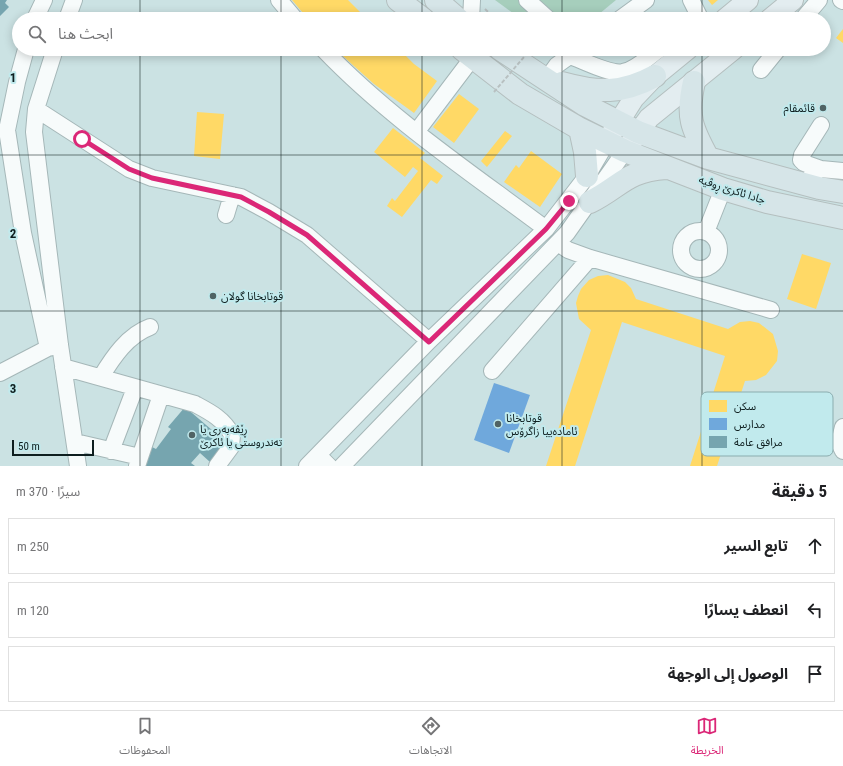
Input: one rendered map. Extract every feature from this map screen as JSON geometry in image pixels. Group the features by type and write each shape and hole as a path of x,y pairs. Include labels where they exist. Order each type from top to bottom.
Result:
{"highway":[{"path":"398,0 414,12"},
{"path":"436,0 450,12"},
{"name":"جادا ئاکرێ ڕوڤیە","path":"472,56 520,94 580,129 666,168 723,189 767,202 843,218"},
{"path":"511,56 547,78 585,89 605,91 628,87 655,76"},
{"name":"جادا ئاکرێ ڕوڤیە","path":"547,78 585,105 628,127 708,158 804,184 843,192"},
{"path":"694,82 689,101 691,120 695,135 708,158"},
{"path":"580,129 585,152 587,176"},
{"path":"590,202 634,174 650,169 666,168"}],"main road":[{"path":"733,12 748,0"},
{"path":"779,12 794,0"},
{"path":"616,146 628,127 634,98 655,76 679,56"},
{"path":"628,127 649,118 726,56"}],"street":[{"path":"38,12 44,0"},
{"path":"70,12 74,0"},
{"path":"279,0 289,12"},
{"path":"471,12 472,0"},
{"path":"526,0 540,12"},
{"path":"630,12 646,0"},
{"path":"691,0 697,12"},
{"path":"809,12 819,0"},
{"path":"24,56 3,130 24,233 54,347 63,367 78,466"},
{"path":"53,56 36,109 34,132 45,214 54,347"},
{"path":"330,56 353,80 417,131 546,229"},
{"path":"417,131 466,56"},
{"path":"547,78 558,65 569,56"},
{"path":"582,56 613,72 622,72 633,67 650,56"},
{"path":"761,70 772,56"},
{"path":"36,109 129,169 152,178 241,197 307,235 429,342"},
{"path":"821,125 802,154 801,160 804,163 821,169 843,171"},
{"path":"318,462 429,342 546,229 587,176 616,146"},
{"path":"342,466 563,247 567,233 590,202 616,146"},
{"path":"804,184 809,176 821,169"},
{"path":"706,232 723,189"},
{"path":"226,214 232,195"},
{"path":"693,232 706,232 715,239 719,250 718,256 711,266 700,269 694,268 688,265 681,254 683,241 693,232"},
{"path":"563,247 590,258 771,310"},
{"path":"563,247 578,272"},
{"path":"492,371 590,258"},
{"path":"688,286 694,268"},
{"path":"101,377 109,363 137,332 150,327"},
{"path":"0,374 54,347"},
{"path":"63,367 194,404 210,412 228,427 232,435 232,442 217,466"},
{"path":"111,451 135,388"},
{"path":"75,442 111,451 138,462 161,395"},
{"path":"843,427 839,443 843,451"}],"path":[{"path":"494,92 525,56"}],"green space":[{"path":"495,0 616,0 601,12 511,12"}],"building: سكن":[{"path":"292,0 348,0 360,12 302,12"},
{"path":"708,0 718,0 712,5"},
{"path":"843,29 843,43 836,38"},
{"path":"343,56 406,56 414,64 437,81 414,113 374,84"},
{"path":"459,94 479,109 454,143 433,127"},
{"path":"197,112 224,114 220,159 194,156"},
{"path":"393,128 425,153 420,158 443,176 437,184 431,180 402,217 387,206 392,198 395,201 418,171 413,167 405,177 374,152"},
{"path":"505,131 512,136 487,167 481,161"},
{"path":"531,151 562,174 540,207 504,182 516,165 519,168"},
{"path":"802,254 831,263 816,309 787,299"},
{"path":"608,275 625,282 631,288 636,299 728,329 740,322 750,321 759,323 773,334 778,351 777,361 766,375 756,380 745,381 741,392 714,392 725,356 622,322 575,466 546,466 591,330 579,319 576,303 581,289 589,280 598,276"},
{"path":"701,431 701,456 720,456 717,466 690,466"}],"building: مدارس":[{"path":"494,383 530,395 509,453 474,440"}],"building: مرافق عامة":[{"path":"0,0 7,0 5,3 9,7 0,16"},
{"name":"ڕێڤەبەری یا تەندروستی یا ئاکرێ","path":"185,407 226,442 210,462 200,453 191,463 195,466 145,466 152,447 156,449 171,429 168,427"}],"place":[{"name":"قائمقام","path":"823,108"},
{"name":"قوتابخانا گولان","path":"213,296"},
{"name":"قوتابخانا ئامادەییا زاگرۆس","path":"498,424"},
{"name":"ڕێڤەبەری یا تەندروستی یا ئاکرێ","path":"192,435"}],"route":[{"path":"82,139 129,169 152,178 241,197 269,212 307,235 429,342 546,229 569,201"}]}
